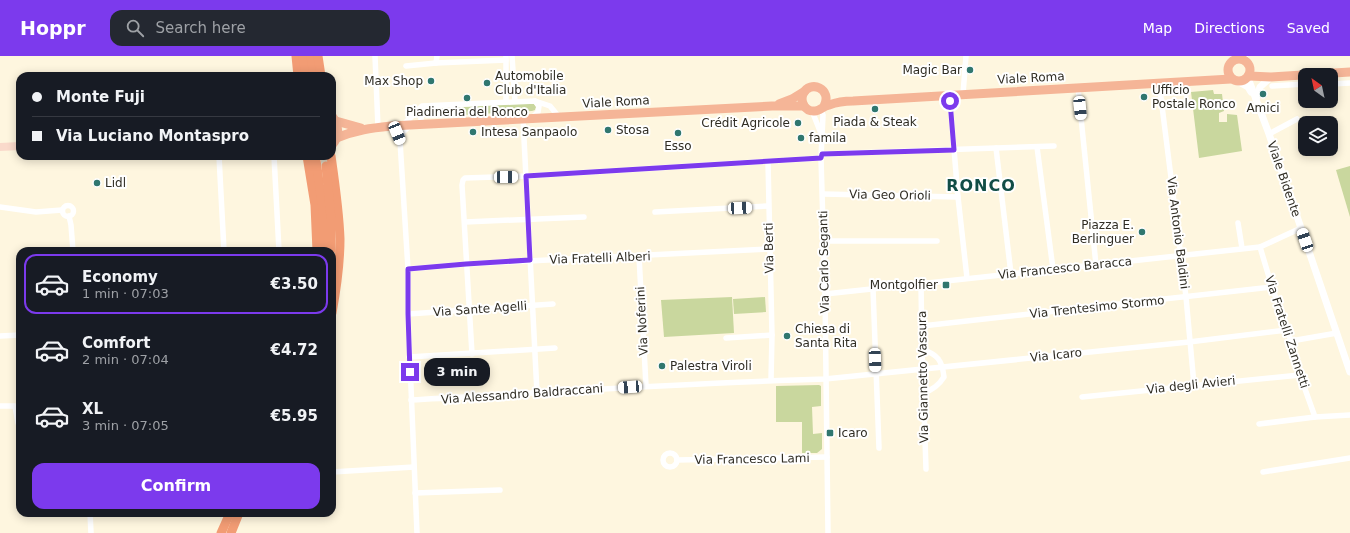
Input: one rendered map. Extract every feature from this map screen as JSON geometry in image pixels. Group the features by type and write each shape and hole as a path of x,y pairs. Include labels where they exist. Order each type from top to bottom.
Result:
{"highway":[{"path":"296,56 298,72"},
{"path":"303,56 305,72"},
{"path":"311,56 313,72"},
{"path":"318,56 320,72"},
{"path":"308,160 315,205 317,247"},
{"path":"316,160 324,211 325,247"},
{"path":"332,160 340,241 336,285"},
{"path":"326,166 331,219 331,247"},
{"path":"221,533 228,517"},
{"path":"231,533 237,517"}],"main road":[{"name":"Viale Roma","path":"1235,58 1229,64 1239,77"},
{"path":"1235,58 1247,61 1272,82"},
{"path":"1239,77 1250,68 1247,61"},
{"path":"1338,73 1350,72"},
{"name":"Viale Roma","path":"336,140 350,132 365,128 391,126 559,116 773,106 815,108 834,103 853,101 1159,82 1210,81 1217,77 1239,77"},
{"path":"1239,77 1272,82 1298,78"},
{"path":"811,87 822,89 824,92 826,99 815,108 802,98 805,91 811,87"},
{"name":"Viale Roma","path":"773,106 792,99 805,91"},
{"name":"Viale Roma","path":"824,92 839,98 853,101"},
{"name":"Viale Roma","path":"336,119 365,128"},
{"path":"336,122 338,127 336,134"},
{"path":"0,147 16,146"}],"street":[{"path":"375,56 378,127"},
{"path":"436,63 437,56"},
{"path":"512,56 515,101"},
{"path":"963,94 966,56"},
{"path":"406,66 506,58 506,101"},
{"name":"Viale Bidente","path":"1239,77 1256,99 1350,372"},
{"name":"Via Antonio Baldini","path":"1159,82 1186,297 1194,385"},
{"path":"1256,99 1260,87 1272,82 1298,84"},
{"path":"1338,84 1350,84"},
{"path":"1078,88 1096,264"},
{"path":"536,100 539,106 538,112 528,118 526,176 537,393"},
{"path":"400,141 406,126 422,106 536,100 550,106 559,116"},
{"path":"950,101 958,197 967,278"},
{"path":"421,108 421,125"},
{"name":"Via Carlo Seganti","path":"815,108 821,136"},
{"name":"Via Carlo Seganti","path":"815,108 823,115 821,156 825,294 828,533"},
{"path":"1268,134 1297,119"},
{"path":"391,126 397,133 400,141 408,269 409,357 417,533"},
{"path":"1037,146 1053,269"},
{"path":"472,354 462,185 464,178 526,176 768,162 821,156 1054,146"},
{"path":"996,148 1011,274"},
{"path":"219,160 224,247"},
{"path":"274,160 279,247"},
{"name":"Via Berti","path":"768,162 772,335 771,380"},
{"name":"Via Geo Orioli","path":"823,194 958,197"},
{"path":"0,207 36,212 62,210 67,206 72,207 73,210 73,213 69,216"},
{"path":"655,212 768,206"},
{"path":"62,210 64,215 69,216"},
{"path":"69,216 73,247"},
{"path":"465,222 584,217"},
{"path":"1238,223 1242,248"},
{"name":"Via Francesco Baracca","path":"825,294 1260,246 1301,228"},
{"path":"823,241 937,241"},
{"name":"Via Fratelli Zannetti","path":"1260,246 1315,417"},
{"name":"Via Fratelli Alberi","path":"408,269 530,260 769,249"},
{"name":"Via Noferini","path":"639,256 646,386"},
{"name":"Via Giannetto Vassura","path":"921,284 922,369 926,469"},
{"name":"Via Trentesimo Stormo","path":"922,326 1272,287"},
{"path":"873,289 879,448"},
{"name":"Via Sante Agelli","path":"408,314 553,304"},
{"name":"Via Icaro","path":"825,379 1189,342 1287,330"},
{"path":"1291,341 1337,333"},
{"path":"0,336 16,335"},
{"path":"726,338 772,335"},
{"path":"409,357 555,348"},
{"path":"922,350 932,353 939,359 943,366 944,377 940,384 923,393"},
{"name":"Via degli Avieri","path":"1082,397 1300,374"},
{"name":"Via Alessandro Baldraccani","path":"411,400 646,386 825,379"},
{"path":"0,406 16,405"},
{"path":"1259,424 1315,417 1350,415"},
{"name":"Via Francesco Lami","path":"677,460 827,457"},
{"path":"1263,472 1350,458"},
{"path":"336,472 414,467"},
{"path":"415,493 500,490"},
{"path":"90,517 91,533"}],"green space":[{"path":"1213,90 1214,94 1222,94 1224,111 1219,113 1219,122 1227,122 1227,114 1237,115 1242,151 1199,158 1191,92"},
{"path":"531,103 536,107 535,110 532,111 427,117 423,113 427,109"},
{"path":"1350,166 1350,217 1336,170"},
{"path":"732,297 734,333 664,337 661,300"},
{"path":"765,297 766,312 734,314 733,299"},
{"path":"776,386 821,386 821,406 812,407 813,434 822,433 822,449 817,453 802,453 802,422 776,422"}],"tunnel":[{"path":"325,160 326,166"}],"place":[{"name":"Magic Bar","path":"970,70"},
{"name":"Max Shop","path":"431,81"},
{"name":"Automobile Club d'Italia","path":"487,83"},
{"name":"Amici","path":"1263,94"},
{"name":"Ufficio Postale Ronco","path":"1144,97"},
{"name":"Piadineria del Ronco","path":"467,98"},
{"name":"Piada & Steak","path":"875,109"},
{"name":"Crédit Agricole","path":"798,123"},
{"name":"Stosa","path":"608,130"},
{"name":"Intesa Sanpaolo","path":"473,132"},
{"name":"Esso","path":"678,133"},
{"name":"famila","path":"801,138"},
{"name":"Lidl","path":"97,183"},
{"name":"Piazza E. Berlinguer","path":"1142,232"},
{"name":"Montgolfier","path":"946,285"},
{"name":"Chiesa di Santa Rita","path":"787,336"},
{"name":"Palestra Viroli","path":"662,366"},
{"name":"Icaro","path":"830,433"}],"district":[{"name":"RONCO","path":"981,185"}],"route":[{"path":"410,372 408,269 530,260 526,176 768,162 821,158 822,154 954,150 950,101"}]}
